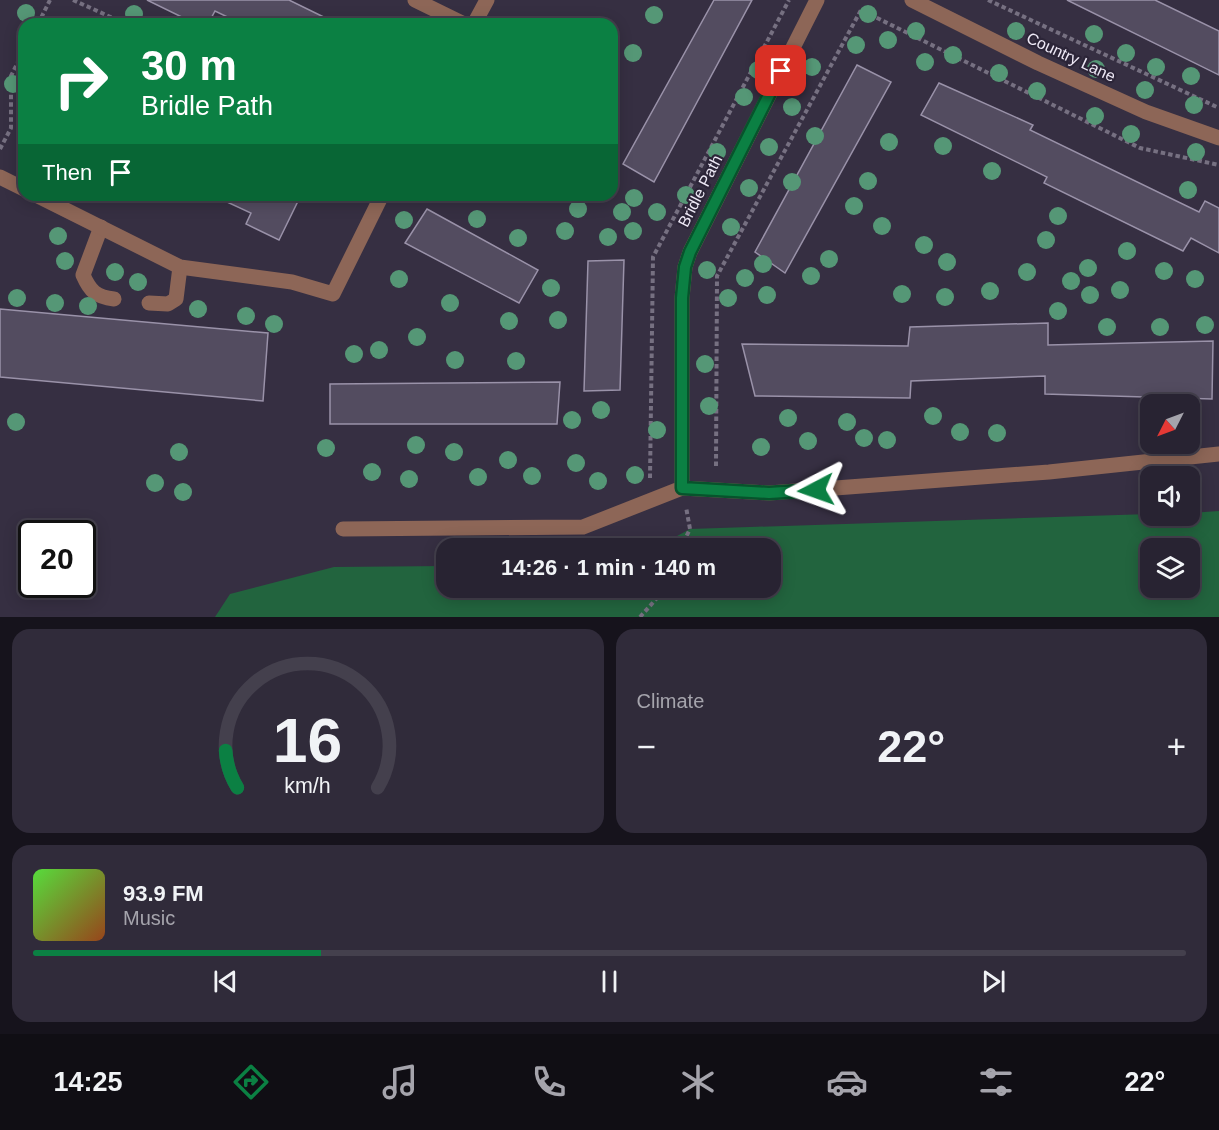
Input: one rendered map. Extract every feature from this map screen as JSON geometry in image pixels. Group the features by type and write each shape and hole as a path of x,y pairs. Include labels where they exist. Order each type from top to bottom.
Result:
{"street":[{"path":"415,0 452,18"},
{"path":"477,18 487,0"},
{"name":"Bridle Path","path":"682,488 682,298 685,267 690,252 817,0"},
{"name":"Country Lane","path":"912,0 1038,63 1146,112 1219,138"},
{"path":"0,177 18,186"},
{"path":"48,201 180,267 292,282 333,294 379,201"},
{"path":"101,227 83,275 90,290 102,298 114,299"},
{"path":"148,303 168,304 176,299 180,267"},
{"path":"343,529 583,527 682,488 769,493 1038,472 1219,454"}],"path":[{"path":"41,18 50,0"},
{"path":"73,0 113,18"},
{"path":"768,40 789,0"},
{"path":"988,0 1219,108"},
{"path":"716,466 717,276 861,10 1140,148 1219,165"},
{"path":"0,149 11,128 11,76 18,62"},
{"path":"682,488 690,529 686,538"},
{"path":"639,617 657,598"}],"green space":[{"path":"1219,511 1219,617 215,617 230,594 334,567 436,566 436,598 781,598 781,538 673,538 690,529 1140,514 1140,526 1200,526 1200,512"}],"building":[{"path":"147,0 289,0 326,18 230,18 215,11 211,18 184,18"},
{"path":"714,0 752,0 654,182 623,164"},
{"path":"1067,0 1155,0 1219,31 1219,75"},
{"path":"857,65 891,82 785,273 755,252"},
{"path":"939,83 1033,125 1030,130 1199,212 1205,201 1219,208 1219,253 1191,238 1183,251 1044,183 1047,177 921,115"},
{"path":"225,201 298,201 279,240 246,224 251,213"},
{"path":"427,209 538,270 519,303 405,243"},
{"path":"624,260 620,390 584,391 588,261"},
{"path":"0,309 268,333 263,401 0,377"},
{"path":"1048,323 1048,345 1213,341 1212,399 1200,399 1200,394 1140,394 1140,397 1045,394 1045,376 911,381 910,398 755,396 742,344 908,346 910,327"},
{"path":"560,382 557,424 330,424 330,384"}],"route":[{"path":"781,71 690,252 685,267 682,298 682,488 769,493 816,490"}]}
